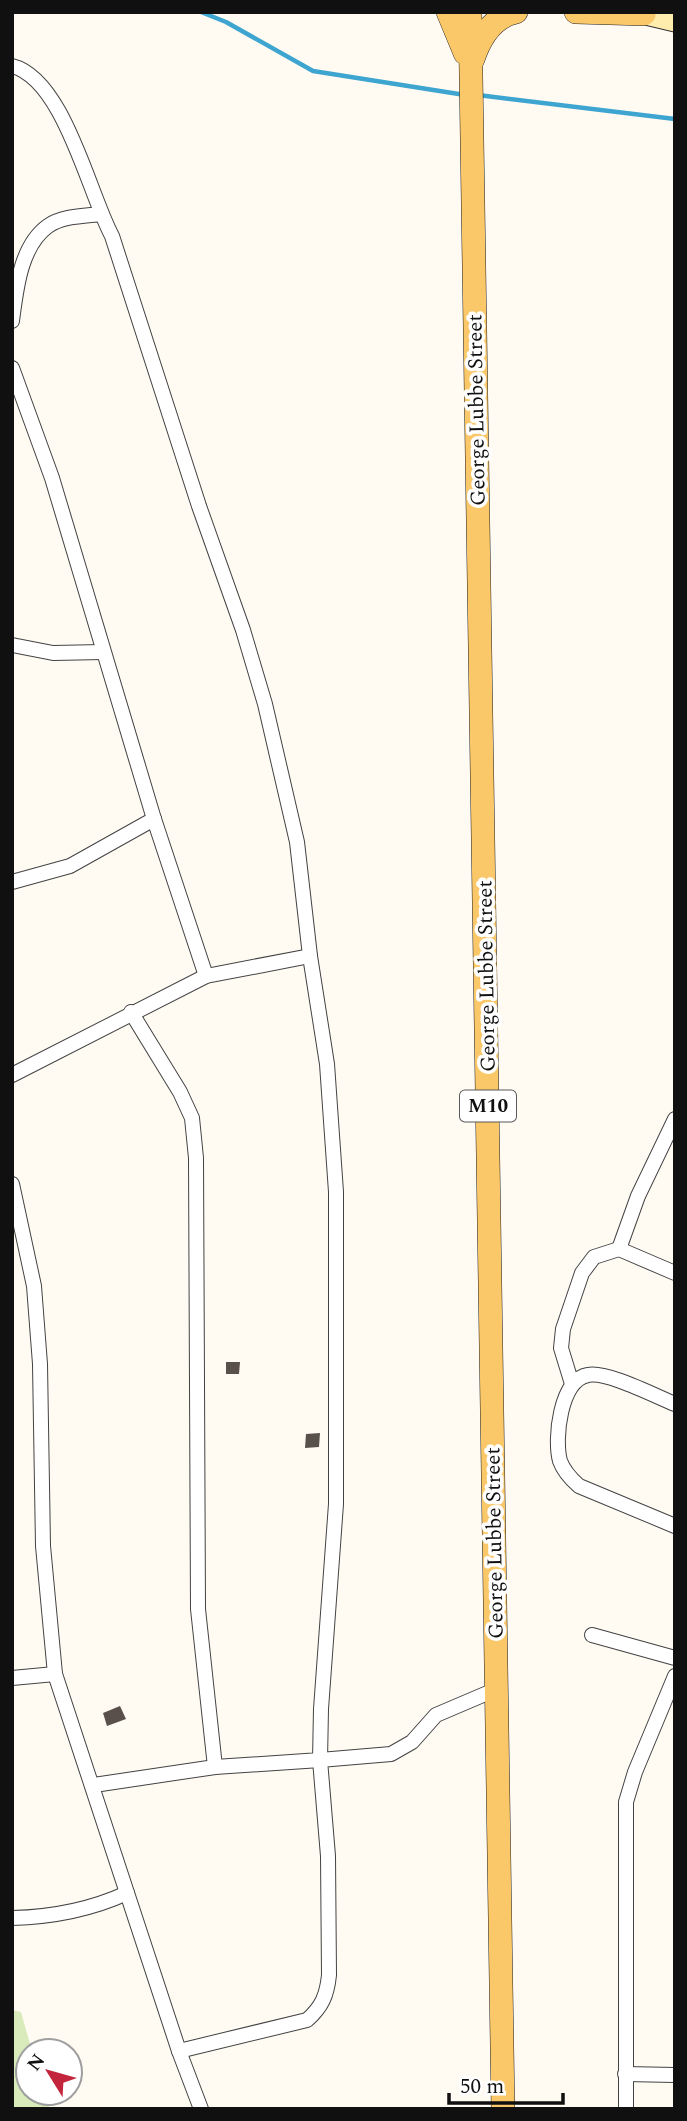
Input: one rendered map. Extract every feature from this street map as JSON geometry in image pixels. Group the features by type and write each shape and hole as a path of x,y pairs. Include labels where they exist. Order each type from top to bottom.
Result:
{"main road":[{"path":"449,12 470,80"},
{"name":"George Lubbe Street","path":"470,12 483,691 503,2109"},
{"path":"470,80 487,31 501,18 516,12"},
{"path":"576,12 638,13 675,22"}],"street":[{"path":"12,66 37,84 65,118 112,236 265,704 297,842 310,956 327,1064 336,1192 336,1504 321,1709 320,1760 328,1856 330,1975 327,1994 319,2009 307,2020 179,2052"},
{"path":"12,321 22,264 35,240 48,226 65,219 101,214"},
{"path":"12,368 52,478 154,819 206,976"},
{"path":"12,645 53,653 103,653"},
{"path":"12,882 70,866 154,819"},
{"path":"12,1075 206,976 310,956"},
{"path":"131,1012 192,1118 196,1158 198,1609 215,1767"},
{"path":"619,1250 638,1196 669,1144 675,1119"},
{"path":"12,1184 34,1286 40,1364 43,1546 55,1674 94,1785 179,2052 201,2109"},
{"path":"572,1384 561,1348 563,1329 582,1273 594,1257 619,1250 675,1273"},
{"path":"675,1404 605,1377 587,1374 572,1384 565,1399 556,1438 561,1462 569,1478 579,1486 675,1526"},
{"path":"592,1635 675,1658"},
{"path":"12,1678 55,1674"},
{"path":"626,2109 626,1802 635,1772 675,1676"},
{"path":"94,1785 215,1767 391,1754 412,1742 436,1715 497,1689"},
{"path":"14,1916 44,1917 83,1910 127,1894"},
{"path":"625,2074 675,2075"}],"green space":[{"path":"12,2010 21,2012 28,2037 14,2037 14,2107 50,2109 12,2109"}],"building":[{"path":"226,1362 240,1362 239,1374 226,1374"},
{"path":"320,1433 319,1447 305,1448 306,1434"},
{"path":"120,1706 126,1719 107,1726 103,1713"}],"waterway":[{"path":"201,12 226,22 313,71 465,95"},
{"path":"478,95 675,119"}]}
